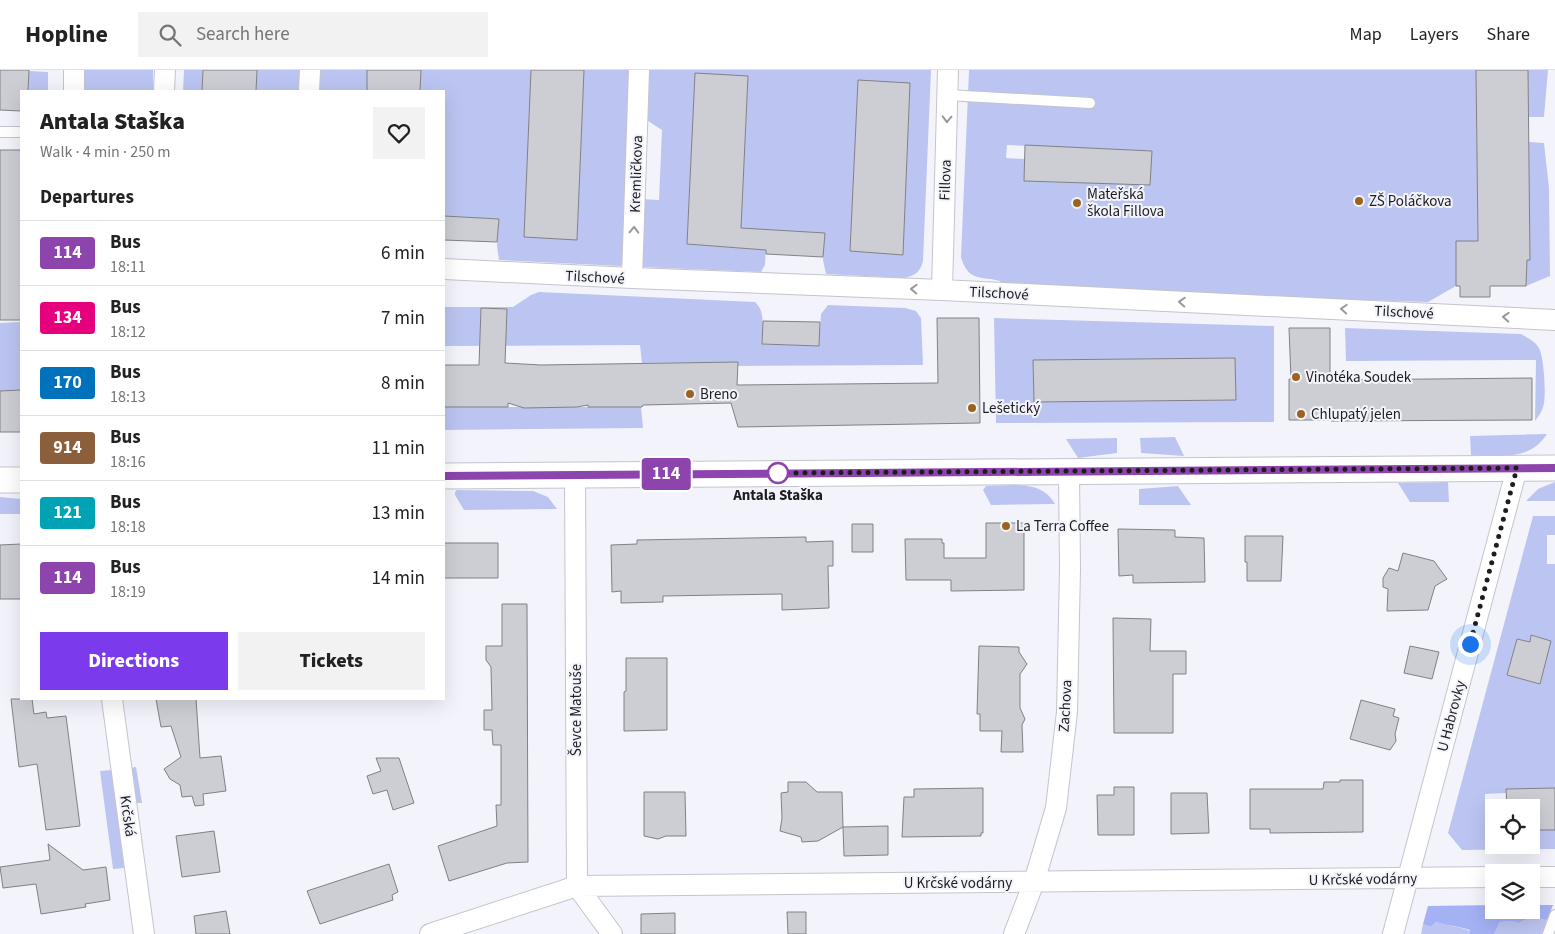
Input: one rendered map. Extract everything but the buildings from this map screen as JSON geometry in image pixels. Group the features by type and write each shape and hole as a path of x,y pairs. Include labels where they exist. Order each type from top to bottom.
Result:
{"street":[{"path":"74,70 74,90"},
{"path":"164,90 165,70"},
{"path":"309,90 310,70"},
{"name":"Kremličkova","path":"632,278 640,70"},
{"name":"Fillova","path":"942,290 948,70"},
{"name":"Tilschové","path":"445,269 942,290 1555,320"},
{"name":"U Habrovky","path":"1393,934 1517,468"},
{"path":"445,476 1555,468"},
{"name":"Zachova","path":"1014,934 1034,882 1056,808 1067,712 1070,569 1069,471"},
{"name":"Ševce Matouše","path":"576,475 577,886"},
{"path":"0,480 20,480"},
{"name":"Krčská","path":"112,700 144,934"},
{"name":"U Krčské vodárny","path":"430,934 577,886 1485,877"},
{"path":"1540,877 1555,877"},
{"path":"577,886 612,934"}],"lane":[{"path":"948,94 1090,103"},
{"path":"0,132 20,132"},
{"path":"1548,934 1555,915"}],"shaded area":[{"path":"81,70 153,70 153,90 82,90"},
{"path":"184,70 203,70 202,90 183,90"},
{"path":"257,70 305,70 304,90 256,90"},
{"path":"320,70 367,70 367,90 319,90"},
{"path":"421,70 531,70 577,240 584,70 632,70 625,250 621,266 499,260 497,246 499,219 445,216 445,90 420,90"},
{"path":"647,70 931,70 923,261 919,271 904,278 826,274 823,260 824,233 767,230 765,265 761,272 641,267 642,199 659,200 662,130 645,119","holes":["695,74 748,76 740,248 687,244","858,81 910,83 903,255 850,251"]},
{"path":"969,70 1476,70 1478,241 1456,241 1456,286 1428,302 1000,289 1000,281 981,278 967,271 961,257","holes":["1007,145 1151,151 1150,185 1024,181 1025,159 1006,158"]},
{"path":"1528,70 1548,70 1544,117 1528,117"},
{"path":"29,71 48,72 48,90 28,90"},
{"path":"1529,142 1544,143 1549,188 1550,276 1526,286"},
{"path":"539,292 755,302 761,311 763,322 762,344 819,346 821,314 828,305 905,308 916,311 921,318 923,365 738,366 738,362 642,363 640,345 445,346 445,307 513,307","holes":["481,308 507,309 506,332 480,332"]},
{"path":"994,318 1274,326 1274,422 996,423","holes":["1235,358 1235,400 1034,402 1034,360"]},
{"path":"20,322 20,390 0,391 0,323"},
{"path":"1345,328 1521,334 1535,343 1541,353 1545,391 1542,410 1535,421 1536,360 1346,361"},
{"path":"445,407 641,407 643,428 445,430"},
{"path":"1547,434 1540,443 1523,453 1503,456 1471,455 1470,436"},
{"path":"1175,437 1184,456 1141,453 1140,438"},
{"path":"1117,438 1117,453 1078,458 1066,439"},
{"path":"1448,482 1449,502 1410,502 1398,483"},
{"path":"1555,482 1555,501 1526,501 1538,489"},
{"path":"1015,485 1034,487 1049,496 1055,504 991,505 983,490 986,486"},
{"path":"1178,486 1191,505 1139,505 1139,489"},
{"path":"457,490 533,491 548,497 557,509 464,510 455,495"},
{"path":"0,497 20,499 20,514 0,514"},
{"path":"1533,516 1555,516 1555,535 1547,535 1547,564 1555,564 1555,788 1506,789 1506,793 1485,794 1485,850 1462,850 1448,833","holes":["1532,635 1551,641 1540,684 1507,675 1517,639 1530,642"]},
{"path":"136,767 142,803 135,803 130,768"},
{"path":"112,770 124,868 113,869 100,771"},
{"path":"1540,830 1555,830 1555,849 1540,849"},
{"path":"1485,905 1485,919 1527,919 1519,923 1511,921 1500,922 1494,934 1469,934 1470,930 1436,922 1431,927 1423,924 1428,906"},
{"path":"1540,905 1553,905 1547,920 1538,919 1540,919"},
{"path":"1527,919 1547,920 1542,934 1494,934 1500,922 1511,921 1519,923"},
{"path":"1436,922 1470,931 1469,934 1421,934 1423,924 1431,927"}],"bus line":[{"name":"114","path":"445,476 1555,468"}],"place":[{"name":"ZŠ Poláčkova","path":"1359,201"},
{"name":"Mateřská škola Fillova","path":"1077,203"},
{"name":"Vinotéka Soudek","path":"1296,377"},
{"name":"Breno","path":"690,394"},
{"name":"Lešetický","path":"972,408"},
{"name":"Chlupatý jelen","path":"1301,414"},
{"name":"Antala Staška","path":"778,473"},
{"name":"La Terra Coffee","path":"1006,526"}],"route":[{"path":"778,473 1517,468 1470,644"}]}
